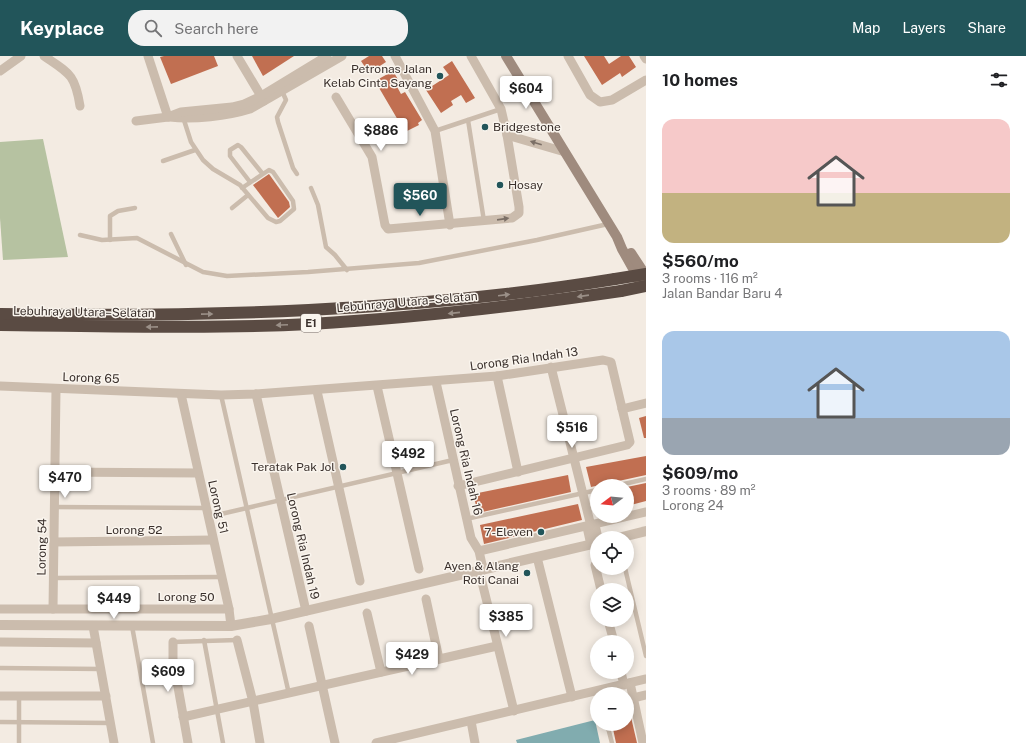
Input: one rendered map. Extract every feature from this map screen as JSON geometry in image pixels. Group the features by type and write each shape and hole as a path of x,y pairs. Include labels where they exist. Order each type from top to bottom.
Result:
{"highway":[{"name":"Lebuhraya Utara–Selatan","path":"0,314 232,314 366,308 496,296 646,275"},
{"name":"Lebuhraya Utara–Selatan","path":"0,325 145,327 323,323 497,308 646,286"}],"main road":[{"path":"506,56 609,224 646,275"},
{"path":"617,236 622,249 646,290"}],"street":[{"path":"0,71 21,56"},
{"path":"44,56 71,76 77,87 80,106"},
{"path":"148,56 168,117"},
{"path":"237,56 263,99"},
{"path":"263,99 327,56"},
{"path":"136,121 182,115 237,112 282,91 319,61 342,56"},
{"path":"395,56 435,131 450,225"},
{"path":"336,97 372,157 385,225 388,229 450,225 512,218 519,213 508,135 501,110 471,56"},
{"path":"568,56 590,95 600,102 612,100 646,80"},
{"path":"508,135 565,152"},
{"name":"Lorong Ria Indah 13","path":"180,394 256,394 436,382 497,376 551,367 609,360 613,365 630,442 627,445 575,459 458,486"},
{"path":"551,367 592,531"},
{"path":"497,376 518,472"},
{"name":"Lorong Ria Indah 16","path":"436,382 466,519 471,538 479,551 481,570 497,646 514,711"},
{"name":"Lorong 65","path":"0,386 180,394"},
{"path":"377,386 419,569"},
{"name":"Lorong 54","path":"53,609 56,389"},
{"path":"317,391 360,581"},
{"name":"Lorong 51","path":"180,394 214,540 229,609 231,626"},
{"name":"Lorong Ria Indah 19","path":"256,394 306,610"},
{"path":"622,408 646,403"},
{"path":"55,472 198,473"},
{"path":"479,551 646,512"},
{"path":"634,534 646,531"},
{"name":"Lorong 52","path":"54,542 214,540"},
{"path":"0,625 231,626 271,619 590,543"},
{"path":"537,557 572,697"},
{"path":"426,599 439,658"},
{"name":"Lorong 50","path":"0,609 229,609"},
{"path":"367,613 381,672"},
{"path":"93,626 114,743"},
{"path":"309,626 335,743"},
{"path":"237,640 253,702 260,743"},
{"path":"0,642 96,643"},
{"path":"173,642 173,659 188,743"},
{"path":"183,717 497,646"},
{"path":"624,679 628,687"},
{"path":"617,687 646,680"},
{"path":"376,743 403,740 471,721 590,694"},
{"path":"634,698 646,695"},
{"path":"0,696 106,696"},
{"path":"634,701 643,727 643,743"},
{"path":"471,721 475,743"}],"lane":[{"path":"282,91 286,100 277,117 293,168 297,174"},
{"path":"435,131 501,110"},
{"path":"182,115 195,150 213,169 242,188 258,208 272,220 280,220 294,209 294,200 273,172 269,170 262,173 242,188"},
{"path":"468,120 484,221"},
{"path":"250,182 230,156 230,150 233,147 238,145 241,147 262,173"},
{"path":"163,161 195,150"},
{"path":"311,188 318,205 326,247 335,255 347,270"},
{"path":"232,208 248,195"},
{"path":"110,240 110,216 118,211 135,208"},
{"path":"80,235 98,240 140,239 186,265 204,272 227,276 347,270 419,262 537,240 609,224"},
{"path":"171,234 186,265"},
{"path":"221,395 245,508 289,694"},
{"path":"54,507 207,512 245,508 453,460"},
{"path":"634,482 646,479"},
{"path":"466,519 590,492"},
{"path":"627,575 646,656"},
{"path":"54,578 222,577"},
{"path":"132,626 153,743"},
{"path":"204,640 224,743"},
{"path":"173,642 237,640"},
{"path":"0,668 101,669"},
{"path":"19,696 19,743"},
{"path":"0,722 111,724"},
{"path":"609,731 612,743"}],"green space":[{"path":"43,139 68,257 3,260 0,218 0,142"}],"water":[{"path":"590,721 590,731 597,731 600,743 517,743 516,740"}],"building":[{"path":"214,56 218,66 171,84 160,57"},
{"path":"252,56 294,56 263,76"},
{"path":"369,56 382,56 386,62 369,73 361,61"},
{"path":"584,56 604,56 609,64 621,56 629,56 636,67 622,77 620,73 602,85"},
{"path":"452,61 475,98 466,103 461,95 451,101 453,105 441,113 426,90 449,75 443,67"},
{"path":"393,71 399,81 395,83 401,94 405,92 422,120 418,123 419,125 405,132 375,81"},
{"path":"269,174 289,202 290,207 278,218 253,185"},
{"path":"646,416 646,438 644,438 639,418"},
{"path":"646,456 646,475 628,479 590,479 590,483 586,467"},
{"path":"568,475 571,492 478,513 473,494"},
{"path":"646,483 646,501 634,504 634,486"},
{"path":"578,504 582,520 484,544 480,525"},
{"path":"634,730 637,743 616,743 613,731"}],"place":[{"name":"Petronas Jalan Kelab Cinta Sayang","path":"440,76"},
{"name":"Bridgestone","path":"485,127"},
{"name":"Hosay","path":"500,185"},
{"name":"Teratak Pak Jol","path":"343,467"},
{"name":"7-Eleven","path":"541,532"},
{"name":"Ayen & Alang Roti Canai","path":"527,573"}]}
